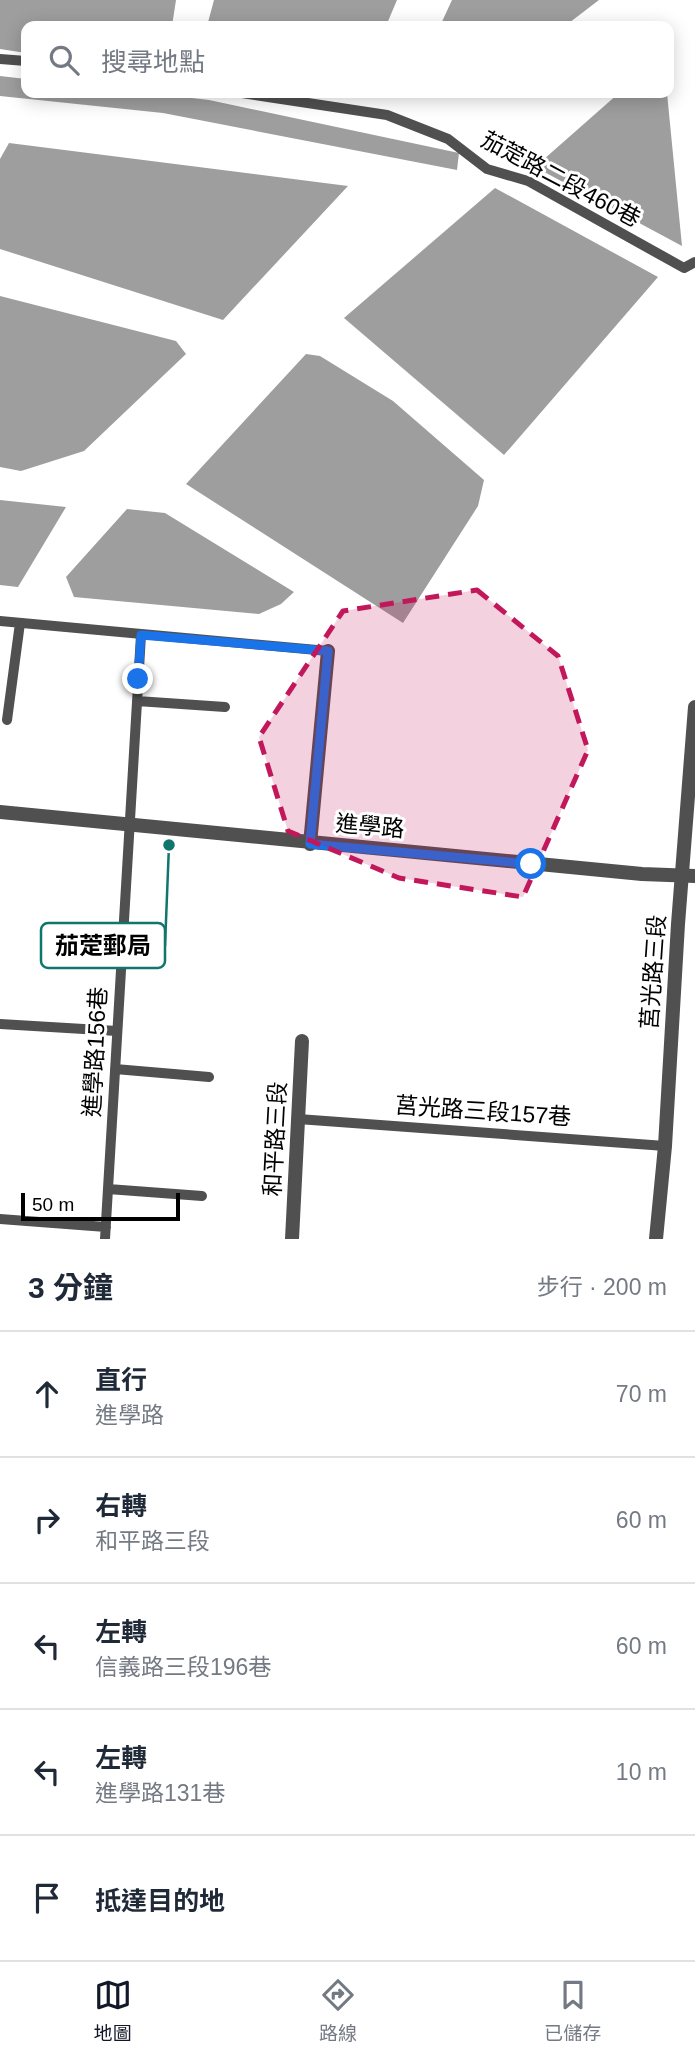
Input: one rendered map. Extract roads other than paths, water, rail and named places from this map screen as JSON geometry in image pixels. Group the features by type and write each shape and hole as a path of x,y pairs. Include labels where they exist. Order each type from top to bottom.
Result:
{"street":[{"path":"310,844 328,651"},
{"name":"莒光路三段","path":"656,1239 688,876 695,707"},
{"name":"進學路","path":"0,812 310,844 688,876"},
{"name":"和平路三段","path":"292,1239 302,1041"}],"lane":[{"path":"0,59 21,61"},
{"name":"茄萣路二段460巷","path":"275,98 387,115 448,139 487,169 528,181 684,268 695,262"},
{"path":"0,621 328,651"},
{"path":"7,720 20,623"},
{"name":"進學路156巷","path":"105,1239 141,635"},
{"path":"137,701 225,707"},
{"path":"0,1024 117,1031"},
{"path":"115,1069 209,1077"},
{"name":"莒光路三段157巷","path":"298,1119 665,1146"},
{"path":"108,1189 202,1196"},
{"path":"0,1219 106,1227"}],"place":[{"name":"茄萣郵局","path":"169,845"}]}
